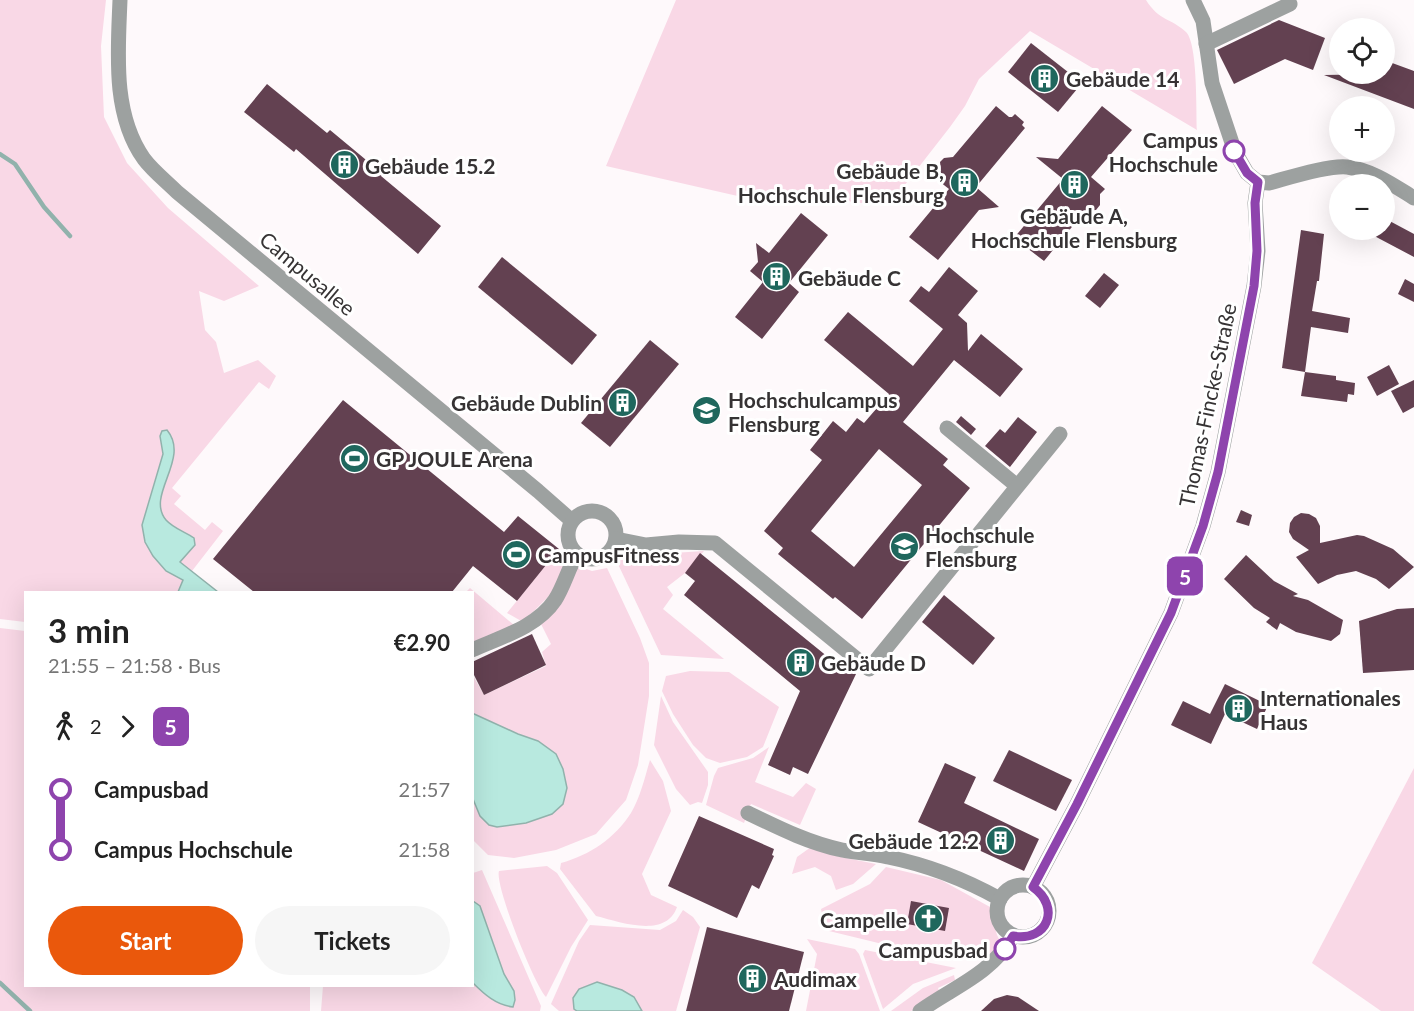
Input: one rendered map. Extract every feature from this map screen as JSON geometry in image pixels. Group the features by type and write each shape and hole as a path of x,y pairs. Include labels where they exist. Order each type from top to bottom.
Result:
{"street":[{"name":"Campusallee","path":"120,0 118,42 125,120 145,160 177,192 573,521"},
{"path":"1193,0 1203,21 1212,83 1235,152 1247,173 1258,182 1269,183 1345,166 1388,181 1414,198"},
{"path":"1206,44 1290,4"},
{"name":"Thomas-Fincke-Straße","path":"1033,887 1077,804 1171,613 1203,526 1218,472 1254,286 1257,251 1255,203 1258,182"},
{"path":"947,428 1017,486"},
{"path":"616,539 646,545 679,542 715,543 869,669 1060,434"},
{"path":"585,512 602,513 613,521 616,539 613,548 599,558 591,560 577,554 568,538 573,521 585,512"},
{"path":"474,649 524,626 542,614 555,599 577,554"},
{"path":"748,813 802,838 842,850 887,856 939,870 967,881 1000,899"},
{"path":"1024,885 1033,887 1042,894 1047,903 1049,913 1047,921 1036,934 1023,938 1013,936 1004,930 999,921 997,910 1000,899 1014,887 1024,885"},
{"path":"920,1011 982,972 1006,948 1013,936"}],"shaded area":[{"path":"0,0 106,0 101,46 104,117 127,163 168,208 259,286 224,301 199,291 205,330 216,342 224,373 258,360 276,376 269,389 259,382 172,488 181,496 174,504 205,530 212,522 223,531 192,571 217,591 24,591 24,622 0,619"},
{"path":"676,0 1146,0 1160,16 1181,27 1190,39 1194,63 1197,130 1030,31 979,79 965,106 890,204 861,203 784,192 742,197 606,166"},
{"path":"167,430 173,441 174,453 163,488 161,510 169,523 194,538 195,545 180,562 217,591 178,591 183,580 166,571 145,542 142,525 163,454 160,436 162,431"},
{"path":"559,549 570,560 553,592 523,622 507,613"},
{"path":"704,551 685,573 667,587 673,595 663,609 724,659 661,655 617,562 625,553 657,554"},
{"path":"578,566 592,571 607,568 640,638 649,663 649,696 638,765 626,800 596,834 556,850 514,858 488,855 474,841 474,678 484,695 546,666 542,652 551,644 541,624"},
{"path":"474,591 514,625 474,646"},
{"path":"0,628 24,631 24,987 310,987 310,1011 0,1011"},
{"path":"690,671 729,672 779,707 763,747 747,757 720,763 706,758 693,745 673,714 662,691 666,676"},
{"path":"661,696 673,722 708,772 708,785 702,803 690,805 676,789 654,745"},
{"path":"474,714 538,741 556,754 563,769 567,788 563,804 552,814 526,823 497,827 489,825 480,816 474,801"},
{"path":"769,747 755,782 793,797 806,783 816,789 800,825 751,804 744,823 706,805 718,768 753,758"},
{"path":"650,760 663,781 671,811 642,874 651,895 677,907 671,917 663,923 641,926 596,916 560,869 561,863 592,850 609,838 625,822 637,801"},
{"path":"1414,768 1414,1011 1381,1011 1312,963"},
{"path":"811,847 841,857 876,864 853,884 836,890 831,876 815,867 792,874 797,857"},
{"path":"547,866 557,873 588,920 571,947 546,997 516,935 499,880 499,871"},
{"path":"886,867 941,880 990,907 999,939 996,952 987,960 970,960 903,949 829,931 824,924 821,909 870,884"},
{"path":"482,870 541,1006 540,1011 321,1011 323,987 474,987 474,873"},
{"path":"474,902 480,906 504,974 514,991 513,1007 486,995 474,984"},
{"path":"683,910 693,917 700,927 676,1011 559,1011 551,1004 579,941 590,925 660,930 676,921"},
{"path":"807,939 855,949 859,954 880,1011 806,1011 817,954"},
{"path":"865,950 956,968 913,984 883,1009 863,954"},
{"path":"954,975 955,980 938,988 940,993 911,1011 891,1011 923,988"},
{"path":"597,982 622,990 634,997 642,1011 577,1011 574,1009 573,998 579,989"}],"building":[{"path":"1279,20 1325,38 1313,70 1285,59 1234,84 1217,50"},
{"name":"Gebäude 14","path":"1031,43 1082,83 1058,112 1008,72"},
{"path":"1395,64 1414,71 1414,109 1395,102 1395,96 1380,96 1348,84 1395,84"},
{"path":"267,84 327,133 330,130 441,226 418,254 296,149 294,152 244,112"},
{"name":"Gebäude B, Hochschule Flensburg","path":"996,106 1009,117 1015,114 1024,122 1022,125 1025,128 976,187 999,207 979,210 938,260 909,237 949,189 935,178 941,171 940,162 944,158 953,157"},
{"name":"Gebäude A, Hochschule Flensburg","path":"1102,106 1132,130 1091,177 1105,189 1100,194 1100,205 1096,210 1085,211 1044,261 1014,238 1063,179 1036,157 1058,159"},
{"name":"Gebäude C","path":"801,213 828,235 789,283 799,292 762,339 735,317 763,282 750,271 758,262 756,243 769,253"},
{"path":"1395,224 1414,234 1414,257 1382,240 1395,240"},
{"path":"1301,230 1324,234 1319,281 1317,281 1312,311 1350,318 1348,333 1311,327 1305,372 1282,368"},
{"path":"502,257 597,335 572,365 478,287"},
{"path":"949,267 978,291 958,315 967,323 968,351 981,334 1023,369 1000,397 954,360 903,422 948,459 943,465 970,488 862,619 835,597 833,599 778,554 783,548 764,531 822,460 810,450 833,421 846,432 857,418 864,423 889,394 824,340 848,312 913,366 943,329 909,301 921,286 929,292","holes":["879,449 922,485 854,567 811,531"]},
{"path":"1104,273 1119,285 1100,308 1085,296"},
{"path":"1405,279 1414,284 1414,302 1398,294"},
{"name":"Gebäude Dublin","path":"650,340 679,364 610,447 581,423"},
{"path":"1389,365 1399,384 1377,396 1367,377"},
{"path":"1305,372 1336,376 1336,380 1355,383 1354,395 1348,394 1347,402 1301,396"},
{"path":"1414,380 1414,407 1403,413 1391,391"},
{"name":"GP JOULE Arena","path":"343,400 504,532 518,516 559,549 517,601 473,566 453,591 253,591 213,559"},
{"path":"961,416 976,429 971,435 956,422"},
{"path":"1018,417 1037,432 1010,467 985,446 1000,429 1005,433"},
{"path":"1241,510 1252,515 1249,526 1236,522"},
{"path":"1301,513 1316,518 1320,526 1320,543 1357,535 1364,536 1393,549 1414,567 1389,589 1376,579 1356,571 1337,575 1318,584 1296,557 1309,550 1293,539 1289,532 1290,523"},
{"name":"Gebäude D","path":"700,553 839,666 856,674 808,774 793,767 790,775 768,765 800,691 684,595 695,581 685,573"},
{"path":"1246,555 1274,581 1298,594 1293,596 1308,600 1343,620 1340,634 1331,641 1296,632 1280,623 1277,630 1266,622 1270,618 1254,608 1224,579"},
{"path":"944,595 995,638 973,665 922,622"},
{"path":"1414,608 1414,670 1363,673 1359,621 1397,609"},
{"path":"532,634 546,665 484,695 474,675 474,661"},
{"name":"Internationales Haus","path":"1225,684 1268,705 1257,729 1225,714 1211,744 1171,725 1183,701 1210,714"},
{"path":"1009,750 1072,780 1056,811 993,781"},
{"path":"945,763 976,777 964,803 1039,839 1024,871 918,822"},
{"path":"699,816 774,849 772,855 774,856 759,889 752,885 737,918 668,886"},
{"name":"Campelle","path":"911,901 949,908 945,931 907,924"},
{"name":"Audimax","path":"707,927 804,952 789,1011 686,1011"},
{"name":"Campusbad","path":"1007,995 1018,997 1039,1011 981,1011 994,999"}],"waterway":[{"path":"0,154 15,164 44,207 70,236"},
{"path":"0,983 30,1011"}],"bus line":[{"name":"5","path":"1005,949 1013,936 1023,938 1036,934 1047,921 1049,913 1047,903 1042,894 1033,887 1077,804 1171,613 1203,526 1223,448 1254,286 1257,251 1255,203 1258,182 1247,173 1234,151"}],"place":[{"name":"Gebäude 14","path":"1045,78"},
{"name":"Campus Hochschule","path":"1234,151"},
{"name":"Gebäude 15.2","path":"344,165"},
{"name":"Gebäude B, Hochschule Flensburg","path":"965,182"},
{"name":"Gebäude A, Hochschule Flensburg","path":"1074,184"},
{"name":"Gebäude C","path":"777,277"},
{"name":"Gebäude Dublin","path":"623,402"},
{"name":"Hochschulcampus Flensburg","path":"707,411"},
{"name":"GP JOULE Arena","path":"355,458"},
{"name":"Hochschule Flensburg","path":"904,546"},
{"name":"CampusFitness","path":"517,554"},
{"name":"Gebäude D","path":"800,662"},
{"name":"Internationales Haus","path":"1239,709"},
{"name":"Gebäude 12.2","path":"1000,840"},
{"name":"Campelle","path":"928,919"},
{"name":"Campusbad","path":"1005,949"},
{"name":"Audimax","path":"753,978"}]}
